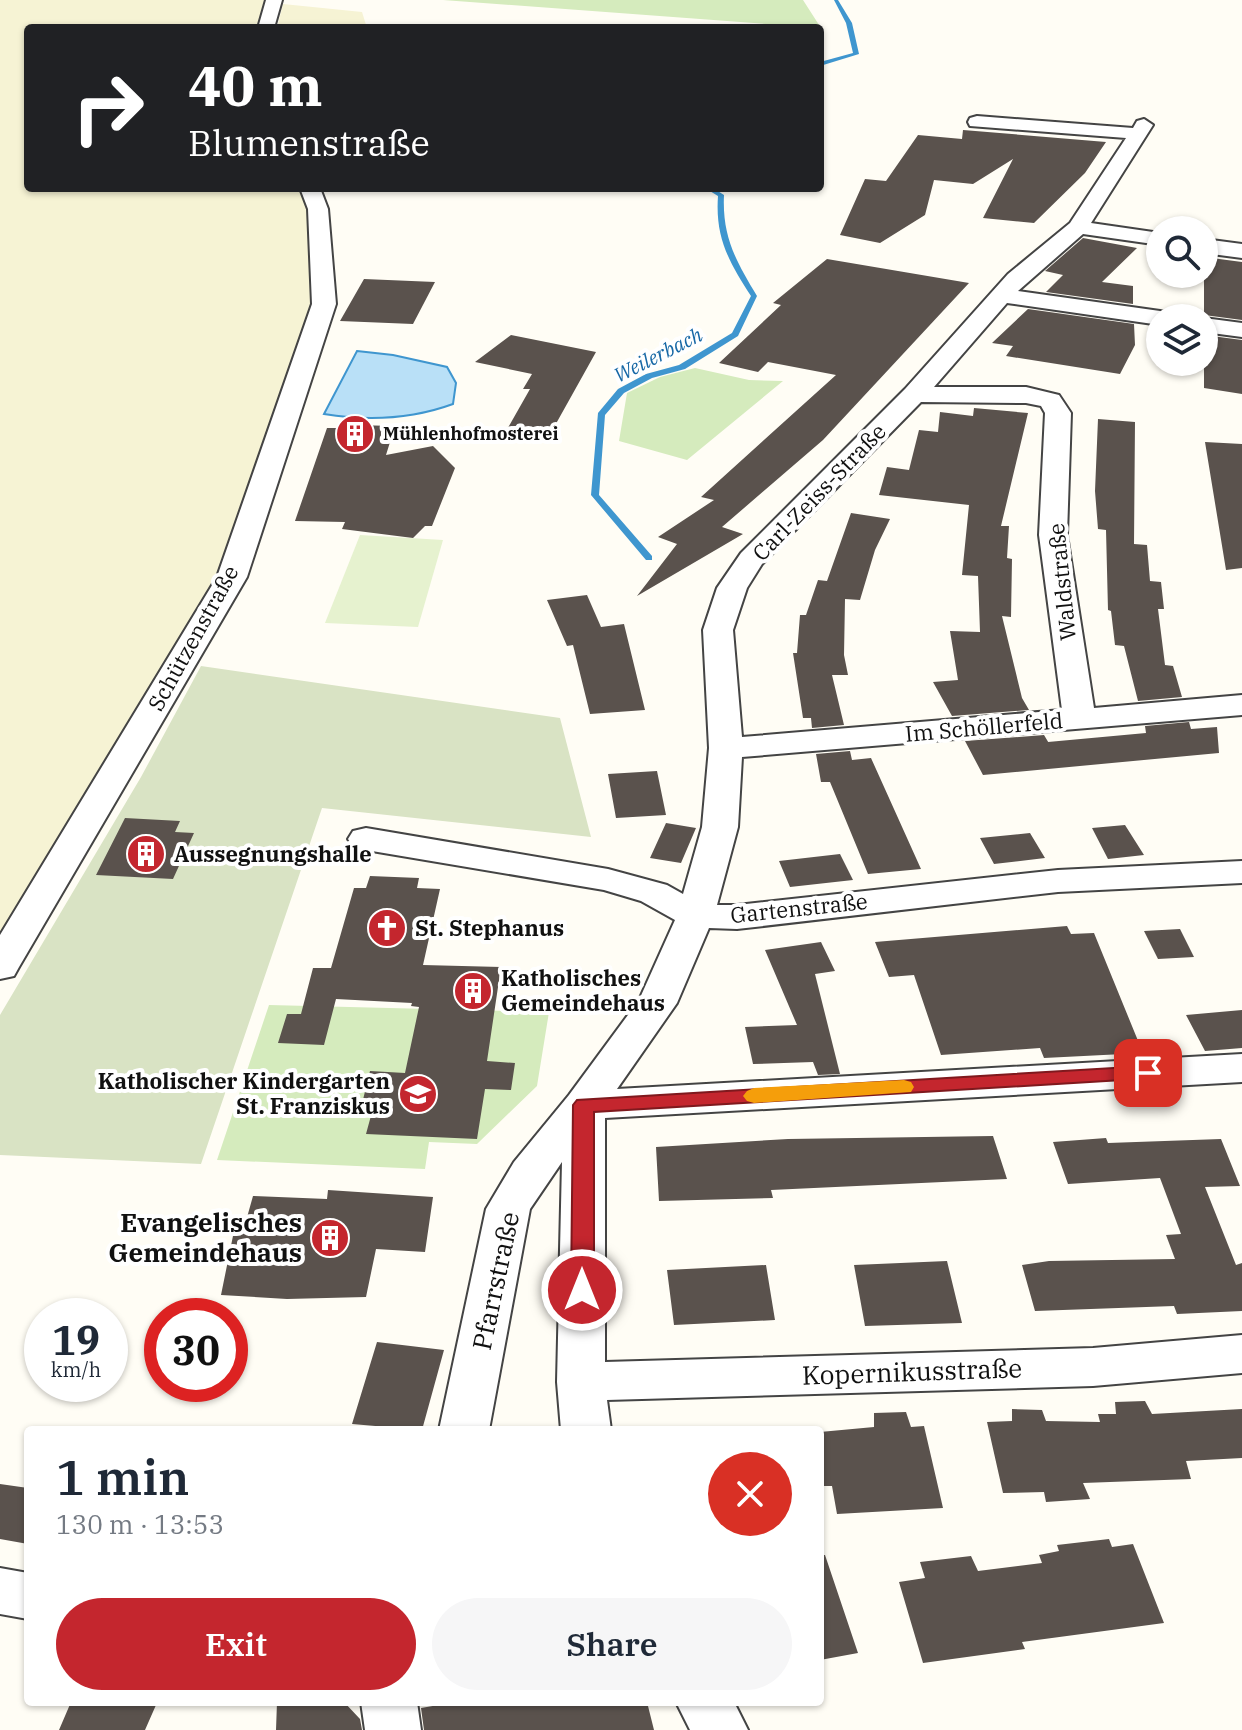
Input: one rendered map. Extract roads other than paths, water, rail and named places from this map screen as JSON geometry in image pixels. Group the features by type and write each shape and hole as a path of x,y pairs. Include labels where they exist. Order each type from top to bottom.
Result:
{"street":[{"path":"267,24 274,0"},
{"name":"Carl-Zeiss-Straße","path":"584,1105 657,1003 695,916 720,827 726,748 718,630 732,588 751,559 914,394 1001,295 1078,227 1141,129 977,122"},
{"name":"Schützenstraße","path":"0,967 232,577 324,304 318,209 312,192"},
{"path":"1078,227 1146,237"},
{"path":"1218,248 1242,251"},
{"path":"1001,295 1146,316"},
{"path":"1218,327 1242,330"},
{"name":"Waldstraße","path":"914,394 1026,395 1050,400 1058,413 1053,535 1079,719"},
{"name":"Im Schöllerfeld","path":"726,748 1242,705"},
{"name":"Gartenstraße","path":"366,839 608,880 654,893 695,916 737,917 1058,881 1242,872"},
{"path":"586,1426 581,1382 584,1105 1242,1068"},
{"name":"Pfarrstraße","path":"465,1426 508,1209 529,1173 584,1105"},
{"name":"Kopernikusstraße","path":"581,1382 1093,1367 1242,1354"},
{"path":"0,1591 24,1595"},
{"path":"390,1706 393,1730"},
{"path":"706,1706 720,1730"}],"water":[{"path":"357,351 447,367 456,383 453,404 422,413 389,417 357,418 324,414"}],"waterway":[{"name":"Weilerbach","path":"824,63 856,54 849,23 836,0"},
{"name":"Weilerbach","path":"649,558 595,495 601,415 621,391 649,376 682,367 735,334 754,296 727,248 721,224 721,195 715,192"}],"place":[{"name":"Mühlenhofmosterei","path":"355,434"},
{"name":"Aussegnungshalle","path":"146,854"},
{"name":"St. Stephanus","path":"387,928"},
{"name":"Katholisches Gemeindehaus","path":"473,991"},
{"name":"Katholischer Kindergarten St. Franziskus","path":"418,1094"},
{"name":"Evangelisches Gemeindehaus","path":"330,1238"}]}
